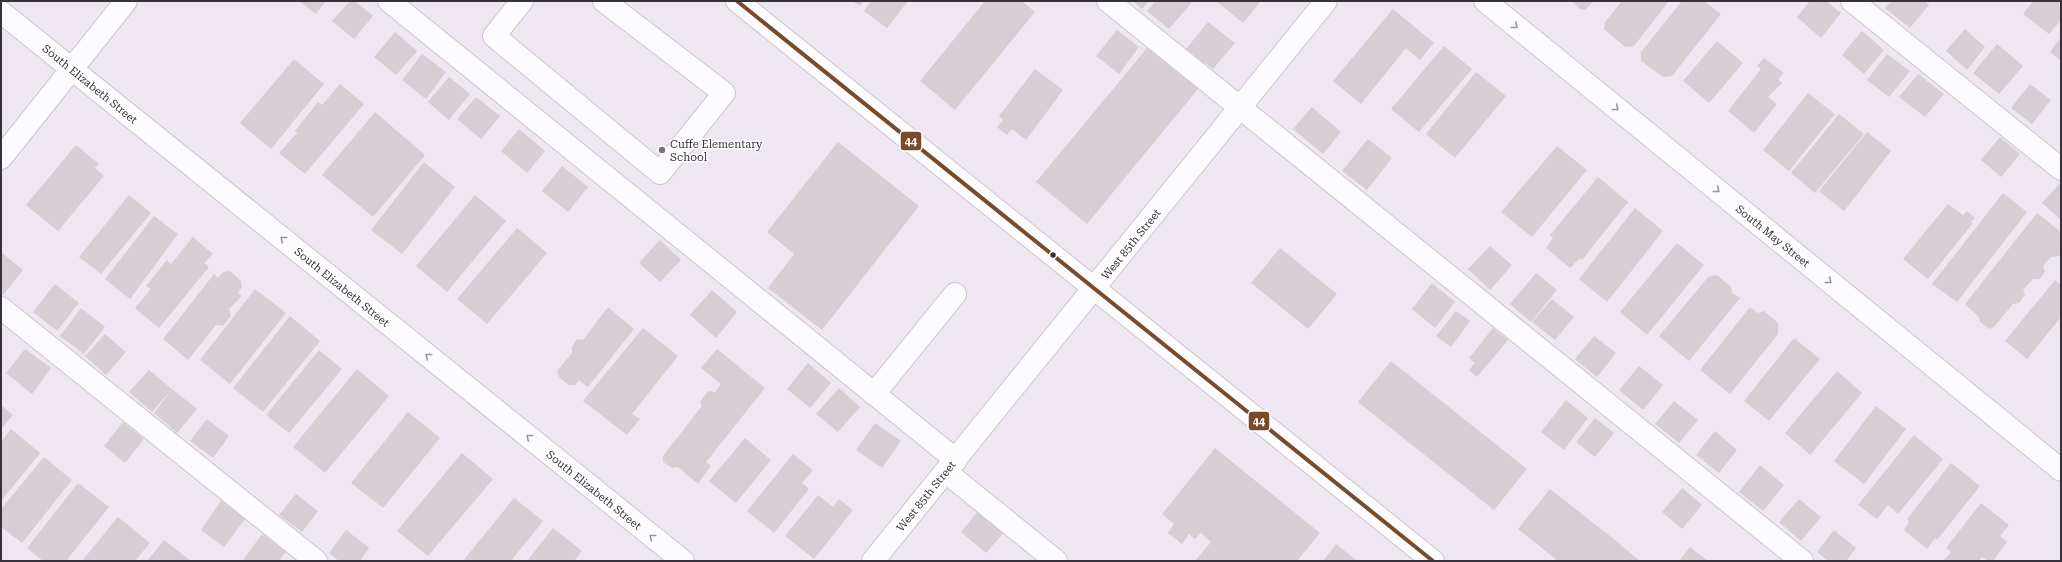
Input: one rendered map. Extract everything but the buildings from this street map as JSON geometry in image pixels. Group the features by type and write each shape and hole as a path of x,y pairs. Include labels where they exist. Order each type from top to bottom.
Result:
{"street":[{"path":"1,158 126,1"},
{"path":"389,1 874,394 1056,561"},
{"path":"522,1 494,36 660,173 724,93 604,1"},
{"path":"737,1 1433,561"},
{"path":"1108,1 1802,561"},
{"name":"West 85th Street","path":"873,561 1241,108 1326,1"},
{"name":"South May Street","path":"1485,1 2061,470"},
{"path":"1852,1 2061,169"},
{"name":"South Elizabeth Street","path":"1,12 683,561"},
{"path":"874,394 955,294"},
{"path":"1,308 316,561"}],"transit line":[{"name":"44","path":"737,1 1433,561"}],"place":[{"name":"Cuffe Elementary School","path":"662,150"}]}
